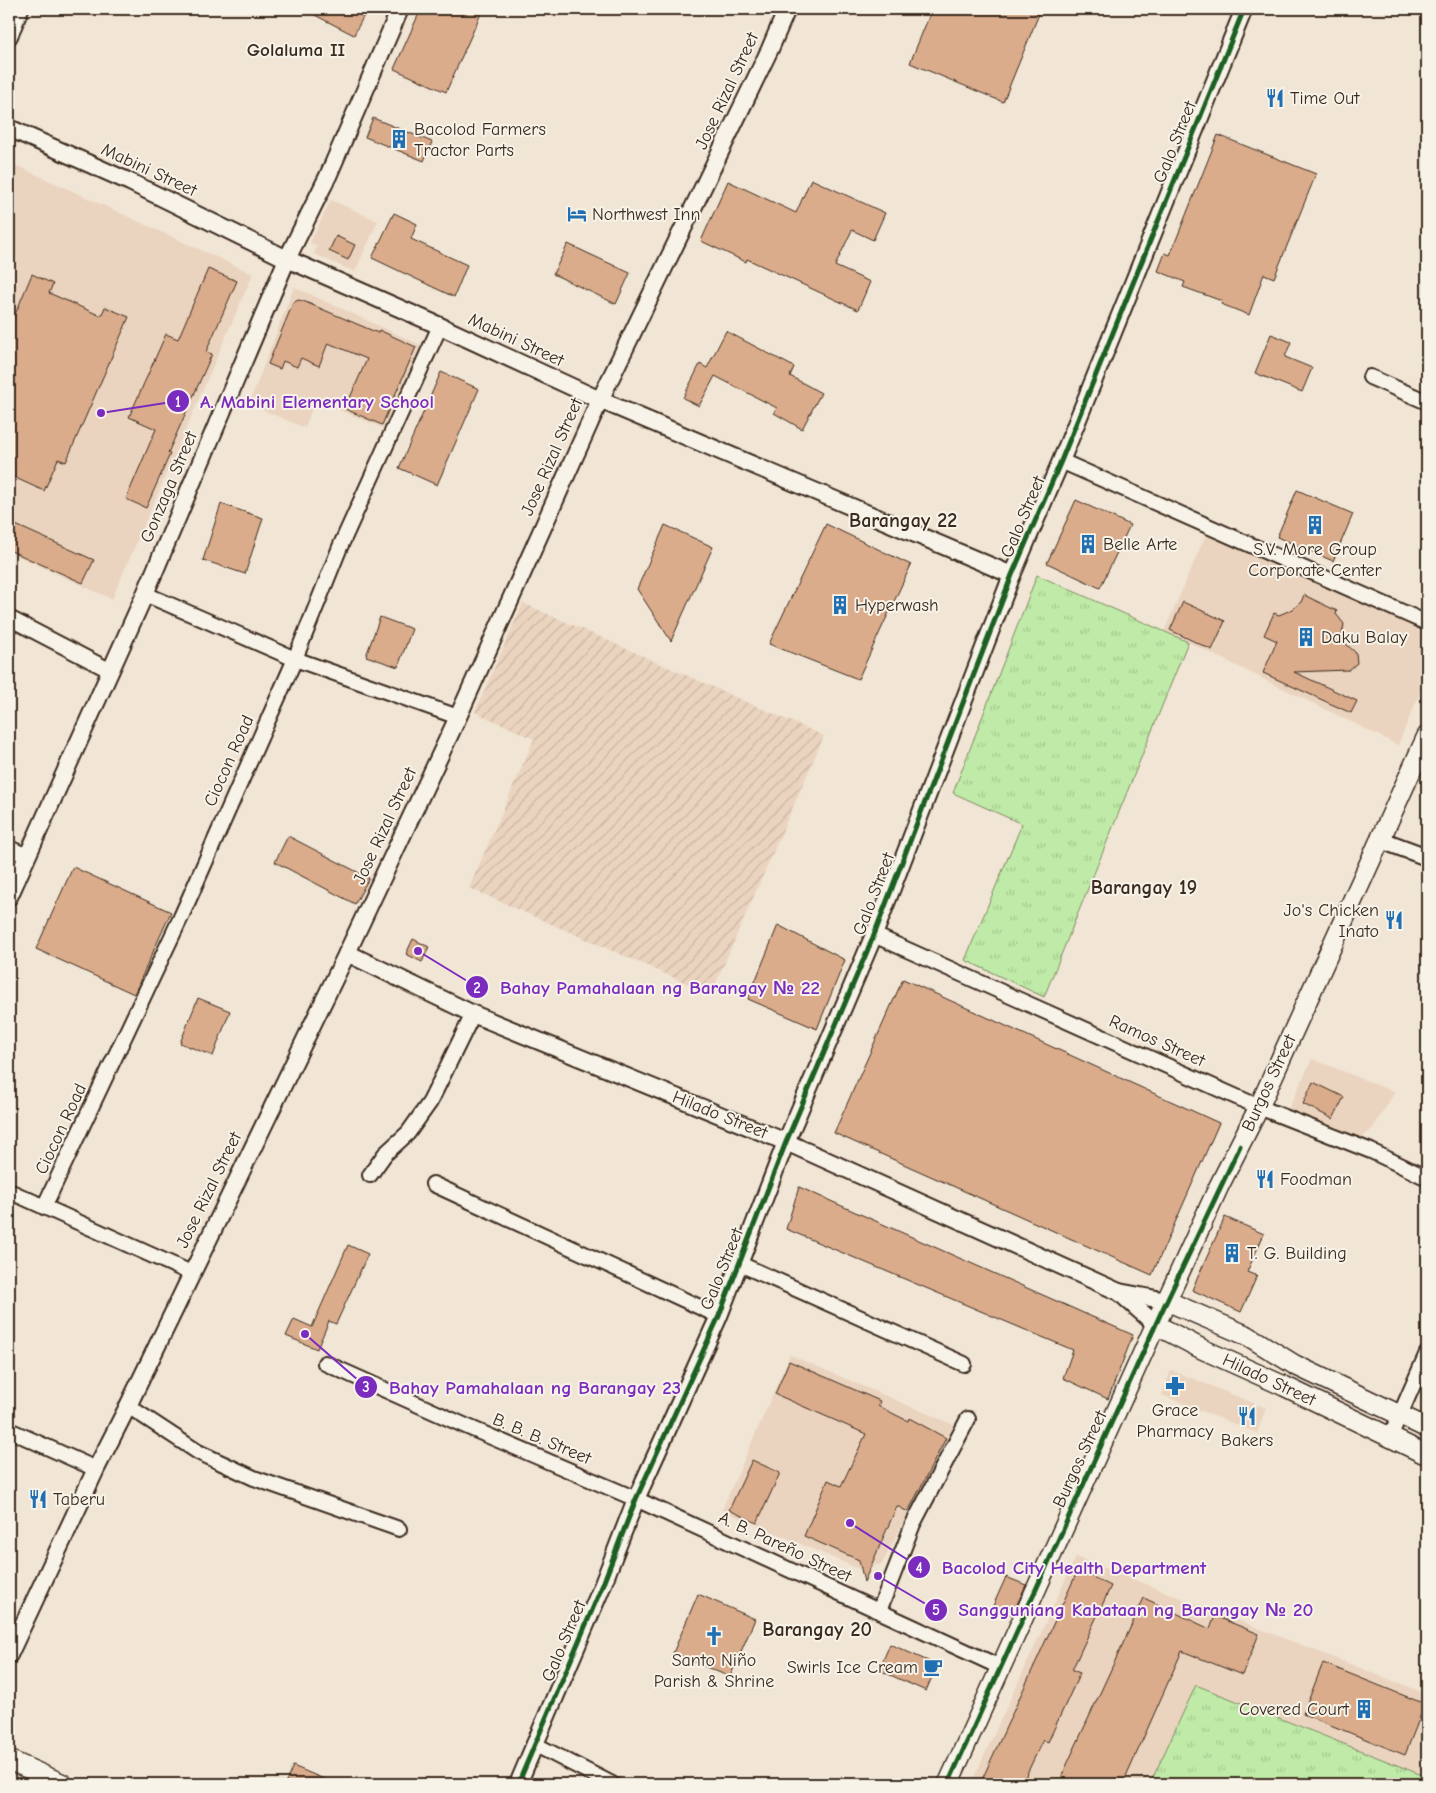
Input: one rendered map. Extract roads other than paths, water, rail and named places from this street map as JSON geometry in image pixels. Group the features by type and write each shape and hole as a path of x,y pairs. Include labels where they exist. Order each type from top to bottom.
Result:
{"main road":[{"name":"Burgos Street","path":"948,1784 1215,1195 1259,1107 1427,736"},
{"name":"Hilado Street","path":"1167,1301 1248,1336 1295,1364 1427,1428"},
{"name":"Hilado Street","path":"1156,1325 1202,1349 1427,1455"},
{"path":"1284,1386 1295,1364"},
{"path":"9,1760 63,1784"}],"street":[{"path":"9,36 20,9"},
{"name":"Gonzaga Street","path":"9,897 145,594 287,259 328,176 400,9"},
{"name":"Jose Rizal Street","path":"9,1655 96,1469 347,954 458,717 600,400 770,49 787,9"},
{"name":"Galo Street","path":"518,1784 601,1589 636,1499 719,1316 786,1142 874,935 1012,575 1062,461 1244,9"},
{"name":"Mabini Street","path":"9,128 130,182 287,259 440,326 600,400 1012,575"},
{"name":"Ciocon Road","path":"44,1207 181,917 295,658 340,547 440,326"},
{"path":"1370,376 1427,402"},
{"path":"1062,461 1427,623"},
{"path":"145,594 295,658 458,717"},
{"path":"9,618 111,671"},
{"path":"1381,840 1427,857"},
{"path":"9,848 27,856"},
{"name":"Ramos Street","path":"874,935 1259,1107 1371,1151 1427,1178"},
{"name":"Hilado Street","path":"347,954 473,1014 786,1142 1118,1292 1167,1301"},
{"path":"370,1175 385,1154 408,1133 430,1102 473,1014"},
{"path":"433,1184 719,1316"},
{"path":"9,1191 191,1273"},
{"path":"740,1264 964,1364"},
{"name":"Hilado Street","path":"1118,1292 1156,1325"},
{"path":"1390,1438 1427,1353"},
{"name":"B. B. B. Street","path":"325,1363 476,1431 636,1499"},
{"path":"128,1406 198,1452 254,1478 398,1529"},
{"path":"879,1611 913,1524 968,1420"},
{"path":"9,1430 96,1469"},
{"name":"A. B. Pareño Street","path":"636,1499 1000,1667"},
{"path":"534,1744 612,1784"}],"place":[{"name":"Time Out","path":"1275,98"},
{"name":"Bacolod Farmers Tractor Parts","path":"399,139"},
{"name":"Northwest Inn","path":"577,214"},
{"name":"A. Mabini Elementary School","path":"101,413"},
{"name":"S.V. More Group Corporate Center","path":"1315,525"},
{"name":"Belle Arte","path":"1088,544"},
{"name":"Hyperwash","path":"840,605"},
{"name":"Daku Balay","path":"1306,637"},
{"name":"Jo's Chicken Inato","path":"1394,920"},
{"name":"Bahay Pamahalaan ng Barangay № 22","path":"418,951"},
{"name":"Foodman","path":"1265,1179"},
{"name":"T. G. Building","path":"1232,1253"},
{"name":"Bahay Pamahalaan ng Barangay 23","path":"305,1334"},
{"name":"Grace Pharmacy","path":"1175,1386"},
{"name":"Bakers","path":"1247,1416"},
{"name":"Taberu","path":"38,1499"},
{"name":"Bacolod City Health Department","path":"850,1523"},
{"name":"Sangguniang Kabataan ng Barangay № 20","path":"878,1576"},
{"name":"Santo Niño Parish & Shrine","path":"714,1636"},
{"name":"Swirls Ice Cream","path":"933,1667"},
{"name":"Covered Court","path":"1364,1709"}],"district":[{"name":"Golaluma II","path":"296,50"},
{"name":"Barangay 22","path":"903,520"},
{"name":"Barangay 19","path":"1144,887"},
{"name":"Barangay 20","path":"817,1629"}]}
